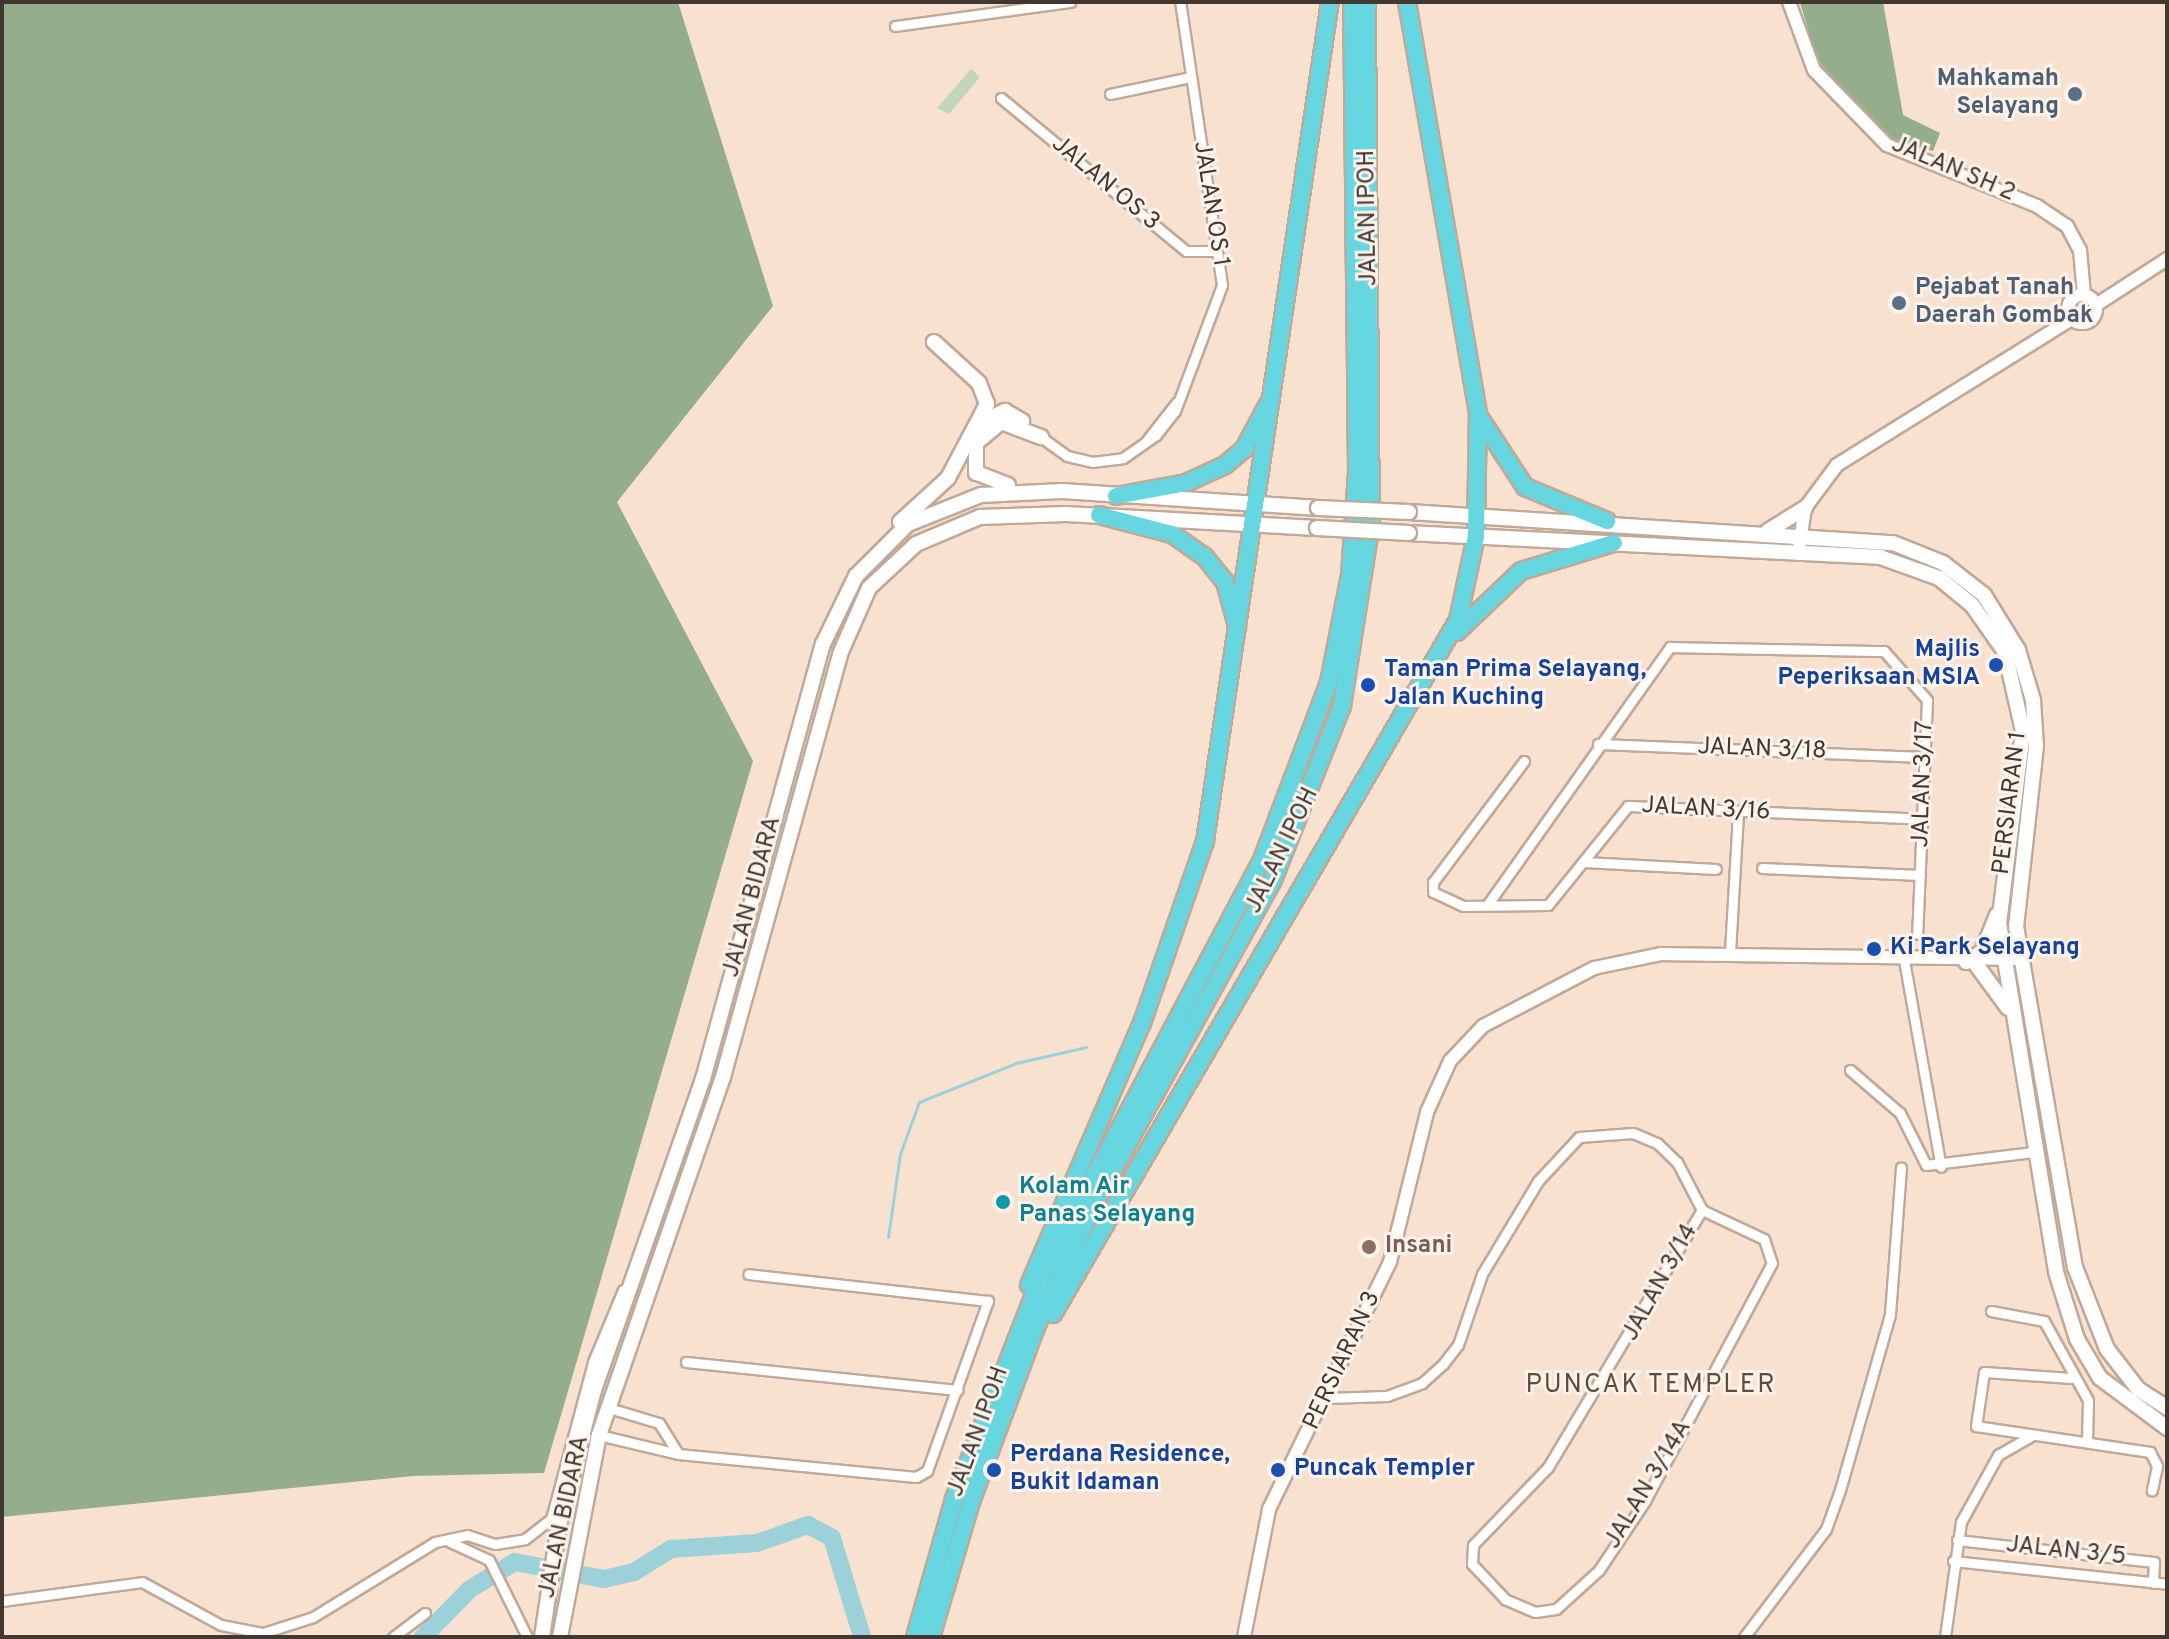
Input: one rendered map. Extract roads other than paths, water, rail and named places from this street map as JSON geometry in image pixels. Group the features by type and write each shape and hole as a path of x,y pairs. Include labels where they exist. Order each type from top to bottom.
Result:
{"highway":[{"path":"1017,1332 1047,1231 1142,1023 1205,841 1239,643 1330,2"},
{"name":"JALAN IPOH","path":"915,1637 954,1499 1017,1332 1286,808 1339,643 1357,471 1352,2"},
{"name":"JALAN IPOH","path":"931,1637 1010,1388 1093,1206 1273,880 1342,706 1371,523 1367,2"},
{"path":"1010,1388 1449,639 1476,536 1478,413 1407,2"},
{"path":"1116,496 1186,483 1244,449 1265,416 1283,344"},
{"path":"1478,413 1525,487 1607,521"},
{"path":"1099,515 1172,534 1204,556 1230,593 1239,643"},
{"path":"1449,639 1521,571 1614,543"}],"main road":[{"path":"823,644 853,566 940,488 972,431 986,393 934,342"},
{"path":"972,431 1005,411 1041,437"},
{"path":"1041,437 1013,422 996,423 976,443 974,467 994,484 1062,491"},
{"name":"JALAN BIDARA","path":"542,1637 559,1525 594,1390 703,1079 823,644 856,576 908,524 981,495 1062,491 1259,506 1409,512"},
{"path":"1756,533 1781,529 1805,508"},
{"name":"PERSIARAN 1","path":"1409,512 1607,521 1893,543 1943,563 1984,595 2018,650 2036,746 2019,878 2011,960 2010,1011 2056,1272 2082,1349 2109,1386 2167,1428"},
{"name":"JALAN BIDARA","path":"560,1637 573,1554 599,1435 723,1077 859,605 898,556 964,521 1099,515 1409,533"},
{"name":"PERSIARAN 1","path":"1409,533 1880,557 1939,578 1972,605 2005,652 2023,731 1999,910 2082,1294 2120,1368 2167,1408"},
{"path":"1999,910 1982,952 1971,962 2010,1011"},
{"path":"559,1525 593,1415 609,1408"}],"street":[{"path":"895,26 1070,2"},
{"name":"JALAN OS 1","path":"1041,437 1067,456 1092,462 1123,458 1146,443 1180,399 1222,285 1180,2"},
{"name":"JALAN SH 2","path":"1789,2 1814,70 1887,145 2037,206 2067,226 2082,256 2084,295"},
{"path":"1110,94 1191,77"},
{"name":"JALAN OS 3","path":"1001,98 1186,251 1216,251"},
{"path":"1798,554 1805,508 1837,465 2072,319 2090,322 2096,305 2167,259"},
{"path":"2072,319 2071,301 2084,295 2096,305"},
{"name":"JALAN 3/17","path":"1488,904 1598,744 1680,643 1884,651 1927,700 1917,934"},
{"name":"JALAN 3/18","path":"1598,744 1925,757"},
{"path":"1488,904 1463,906 1431,887 1524,761"},
{"name":"JALAN 3/16","path":"1488,904 1548,905 1628,806 1924,819"},
{"path":"1730,952 1738,812"},
{"path":"1584,862 1716,869"},
{"path":"1762,868 1920,875"},
{"name":"PERSIARAN 3","path":"1244,1637 1269,1509 1327,1398 1390,1262 1427,1112 1450,1061 1483,1026 1594,968 1661,954 1730,952 1971,962 2011,960"},
{"path":"1904,960 1941,1167"},
{"path":"1850,1070 1900,1113 1918,1160 1941,1167 2033,1152"},
{"name":"JALAN 3/14","path":"1327,1398 1387,1396 1422,1383 1443,1364 1458,1345 1482,1274 1530,1194 1579,1137 1633,1133 1657,1143 1677,1162 1702,1210 1548,1467 1469,1553 1479,1575 1505,1599 1535,1612 1556,1609"},
{"path":"1744,1636 1826,1529 1840,1490 1890,1314 1901,1167"},
{"name":"JALAN 3/14A","path":"1556,1609 1599,1570 1645,1501 1772,1263 1764,1239 1702,1210"},
{"path":"2,1601 142,1582 221,1625 263,1633 313,1617 435,1542 467,1535 507,1544 551,1519 593,1362 642,1251"},
{"path":"599,1435 678,1454 922,1475 958,1390 988,1301 749,1274"},
{"path":"1991,1311 2039,1316 2071,1378 2088,1400 2087,1442"},
{"path":"686,1362 958,1390"},
{"path":"2071,1378 1981,1374 1976,1426 2150,1452 2157,1466 2152,1490"},
{"path":"609,1408 664,1426 678,1454"},
{"path":"1945,1637 1957,1540 1973,1493 1998,1455 2032,1435"},
{"name":"JALAN 3/5","path":"1957,1540 2154,1562 2153,1583"},
{"path":"435,1542 461,1542 489,1560 527,1637"},
{"path":"1953,1561 2167,1584"},
{"path":"393,1637 425,1613"}],"waterway":[{"path":"888,1237 900,1154 919,1102 1016,1063 1086,1047"},
{"path":"423,1637 470,1589 515,1562 604,1579 634,1572 671,1549 757,1543 808,1525 832,1538 862,1637"}],"place":[{"name":"Mahkamah Selayang","path":"2075,94"},
{"name":"Pejabat Tanah Daerah Gombak","path":"1899,303"},
{"name":"Majlis Peperiksaan MSIA","path":"1996,665"},
{"name":"Taman Prima Selayang, Jalan Kuching","path":"1368,685"},
{"name":"Ki Park Selayang","path":"1874,949"},
{"name":"Kolam Air Panas Selayang","path":"1003,1202"},
{"name":"Insani","path":"1369,1247"},
{"name":"Perdana Residence, Bukit Idaman","path":"994,1470"},
{"name":"Puncak Templer","path":"1278,1470"}],"district":[{"name":"PUNCAK TEMPLER","path":"1651,1386"}]}
